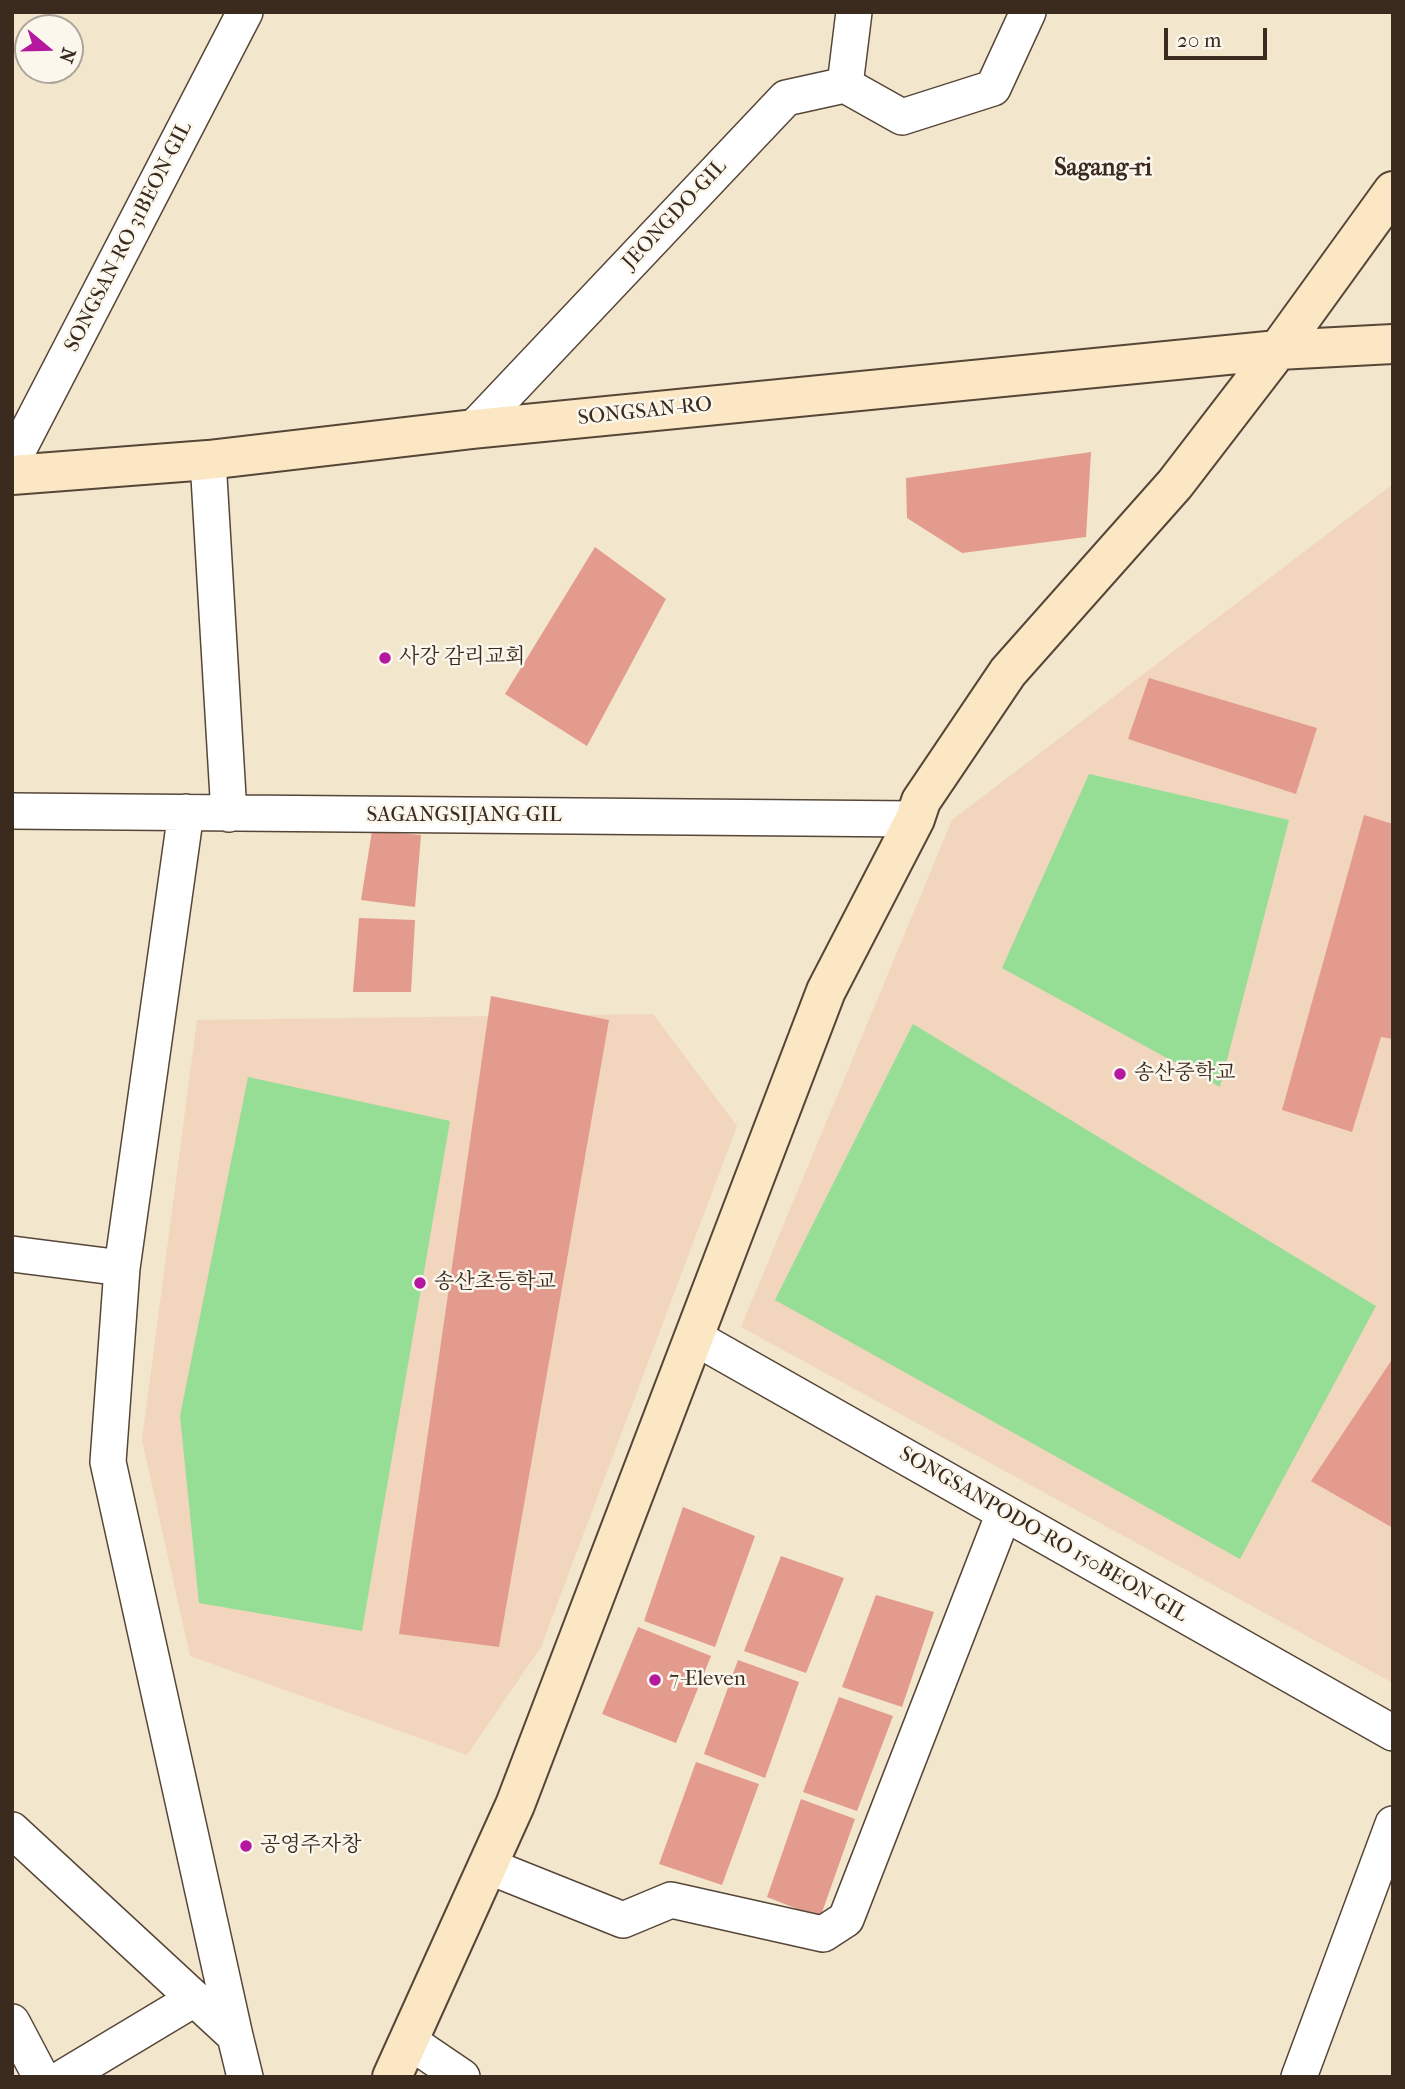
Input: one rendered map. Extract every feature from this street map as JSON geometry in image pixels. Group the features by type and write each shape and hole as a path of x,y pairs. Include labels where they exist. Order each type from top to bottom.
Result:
{"main road":[{"path":"392,2077 515,1805 826,990 915,819 921,802 1008,672 1175,484 1393,191"},
{"name":"SONGSAN-RO","path":"12,475 208,460 473,429 1278,349 1393,344"}],"street":[{"name":"SONGSAN-RO 31BEON-GIL","path":"12,462 245,12"},
{"path":"854,12 845,85 902,117 993,88 1028,12"},
{"name":"JEONGDO-GIL","path":"473,429 786,98 845,85"},
{"path":"208,460 229,814"},
{"name":"SAGANGSIJANG-GIL","path":"12,811 915,819"},
{"path":"187,812 122,1268 108,1462 245,2077"},
{"path":"12,1254 122,1268"},
{"name":"SONGSANPODO-RO 150BEON-GIL","path":"694,1337 1393,1733"},
{"path":"488,1866 623,1920 671,1900 823,1934 846,1919 1004,1513"},
{"path":"1299,2077 1393,1824"},
{"path":"12,1830 235,2036"},
{"path":"64,2077 194,1998"},
{"path":"12,2022 41,2077"},
{"path":"409,2041 462,2077"}],"shaded area":[{"name":"송산중학교","path":"1393,484 1393,1683 741,1327 952,820"},
{"name":"송산초등학교","path":"653,1014 737,1126 541,1647 467,1755 190,1656 142,1440 197,1020"}],"green space":[{"path":"1089,774 1289,820 1220,1087 1002,968"},
{"path":"913,1024 1376,1306 1240,1559 775,1300"},
{"path":"248,1077 450,1121 362,1631 199,1603 180,1416"}],"building":[{"path":"1091,452 1086,537 962,553 907,518 906,478"},
{"path":"595,547 666,599 587,746 505,694"},
{"path":"1149,678 1317,728 1296,794 1128,739"},
{"path":"1364,815 1393,824 1393,1039 1381,1037 1352,1132 1282,1110"},
{"path":"372,831 421,835 415,907 361,900"},
{"path":"359,918 415,920 411,992 353,992"},
{"path":"491,996 609,1020 499,1647 399,1634"},
{"path":"1393,1358 1393,1528 1311,1481"},
{"path":"683,1507 755,1536 715,1647 644,1621"},
{"path":"781,1556 844,1578 806,1673 744,1651"},
{"path":"876,1595 934,1612 902,1707 842,1687"},
{"path":"638,1627 711,1656 676,1743 602,1714"},
{"path":"738,1660 799,1682 765,1778 704,1754"},
{"path":"839,1697 893,1716 857,1811 803,1792"},
{"path":"696,1762 759,1784 722,1885 659,1864"},
{"path":"801,1799 855,1819 820,1918 767,1897"}],"place":[{"name":"사강 감리교회","path":"385,658"},
{"name":"송산중학교","path":"1120,1074"},
{"name":"송산초등학교","path":"420,1283"},
{"name":"7-Eleven","path":"655,1680"},
{"name":"공영주자창","path":"246,1846"}],"district":[{"name":"Sagang-ri","path":"1103,169"}]}
